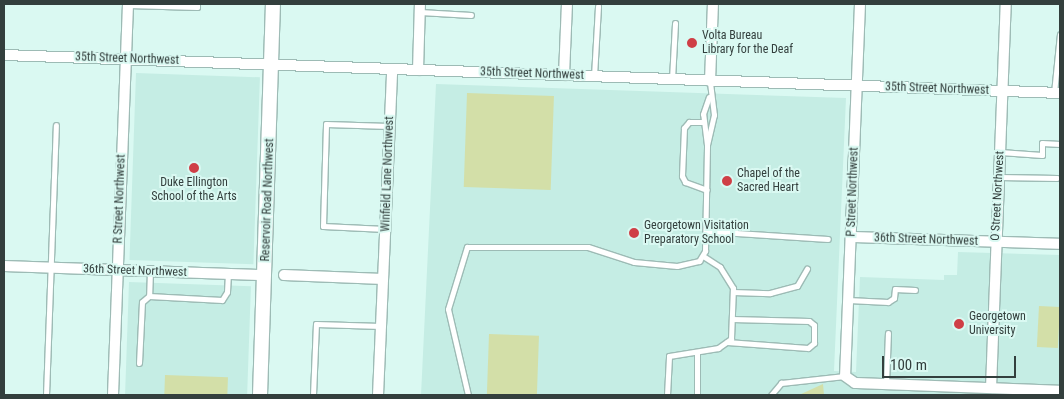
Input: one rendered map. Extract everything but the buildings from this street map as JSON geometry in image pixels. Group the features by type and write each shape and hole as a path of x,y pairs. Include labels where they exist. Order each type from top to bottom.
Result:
{"main road":[{"name":"Reservoir Road Northwest","path":"260,395 266,276 273,4"}],"street":[{"name":"R Street Northwest","path":"113,395 128,4"},
{"path":"564,75 567,4"},
{"path":"710,81 713,4"},
{"name":"P Street Northwest","path":"847,377 848,300 860,4"},
{"name":"O Street Northwest","path":"990,392 1006,4"},
{"path":"418,70 420,8"},
{"name":"35th Street Northwest","path":"4,55 1057,93"},
{"name":"Winfield Lane Northwest","path":"378,395 392,69"},
{"name":"36th Street Northwest","path":"851,237 1060,244"},
{"name":"36th Street Northwest","path":"4,266 266,276"},
{"path":"284,275 383,279"},
{"path":"847,377 886,384 990,392 1060,391"}],"lane":[{"path":"128,4 197,7 197,4"},
{"path":"594,76 598,6"},
{"path":"420,8 471,15"},
{"path":"672,80 675,23"},
{"path":"1057,93 1060,34"},
{"path":"468,395 448,309 467,247 588,247 634,262 677,266 692,264 703,256 706,231 707,145 703,122 709,97 710,81"},
{"path":"707,145 714,115 709,97"},
{"path":"703,122 690,122 684,128 682,176 685,182 707,190"},
{"path":"385,229 322,226 326,124 390,126"},
{"path":"46,395 56,125"},
{"path":"1000,152 1042,155 1042,143 1060,144"},
{"path":"999,177 1057,178"},
{"path":"706,231 828,239"},
{"path":"667,395 669,356 697,354 731,339 733,292 724,273 703,256"},
{"path":"733,292 770,294 797,286 807,270"},
{"path":"149,296 150,271"},
{"path":"139,363 142,302 149,296 222,300 228,292 228,274"},
{"path":"848,300 888,302 894,298 895,289 916,290"},
{"path":"727,342 808,348 814,343 814,325 809,321 732,319"},
{"path":"313,395 316,324 381,326"},
{"path":"886,384 888,333"},
{"path":"697,354 697,395"},
{"path":"771,395 780,383 847,377"}],"shaded area":[{"name":"Duke Ellington School of the Arts","path":"136,73 260,77 253,264 129,260"},
{"name":"Georgetown Visitation Preparatory School","path":"436,84 846,98 834,371 856,372 860,277 944,280 944,275 957,275 958,252 1060,255 1060,395 421,395"},
{"path":"129,282 251,286 247,395 125,395"}],"green space":[{"path":"467,93 554,96 551,190 464,187"},
{"path":"1039,306 1060,307 1058,348 1037,347"},
{"path":"489,334 539,336 537,395 487,395"},
{"path":"165,375 228,377 227,395 164,395"},
{"path":"823,384 824,395 799,395"}],"place":[{"name":"Volta Bureau Library for the Deaf","path":"692,43"},
{"name":"Duke Ellington School of the Arts","path":"194,168"},
{"name":"Chapel of the Sacred Heart","path":"727,181"},
{"name":"Georgetown Visitation Preparatory School","path":"634,233"},
{"name":"Georgetown University","path":"959,324"}]}
